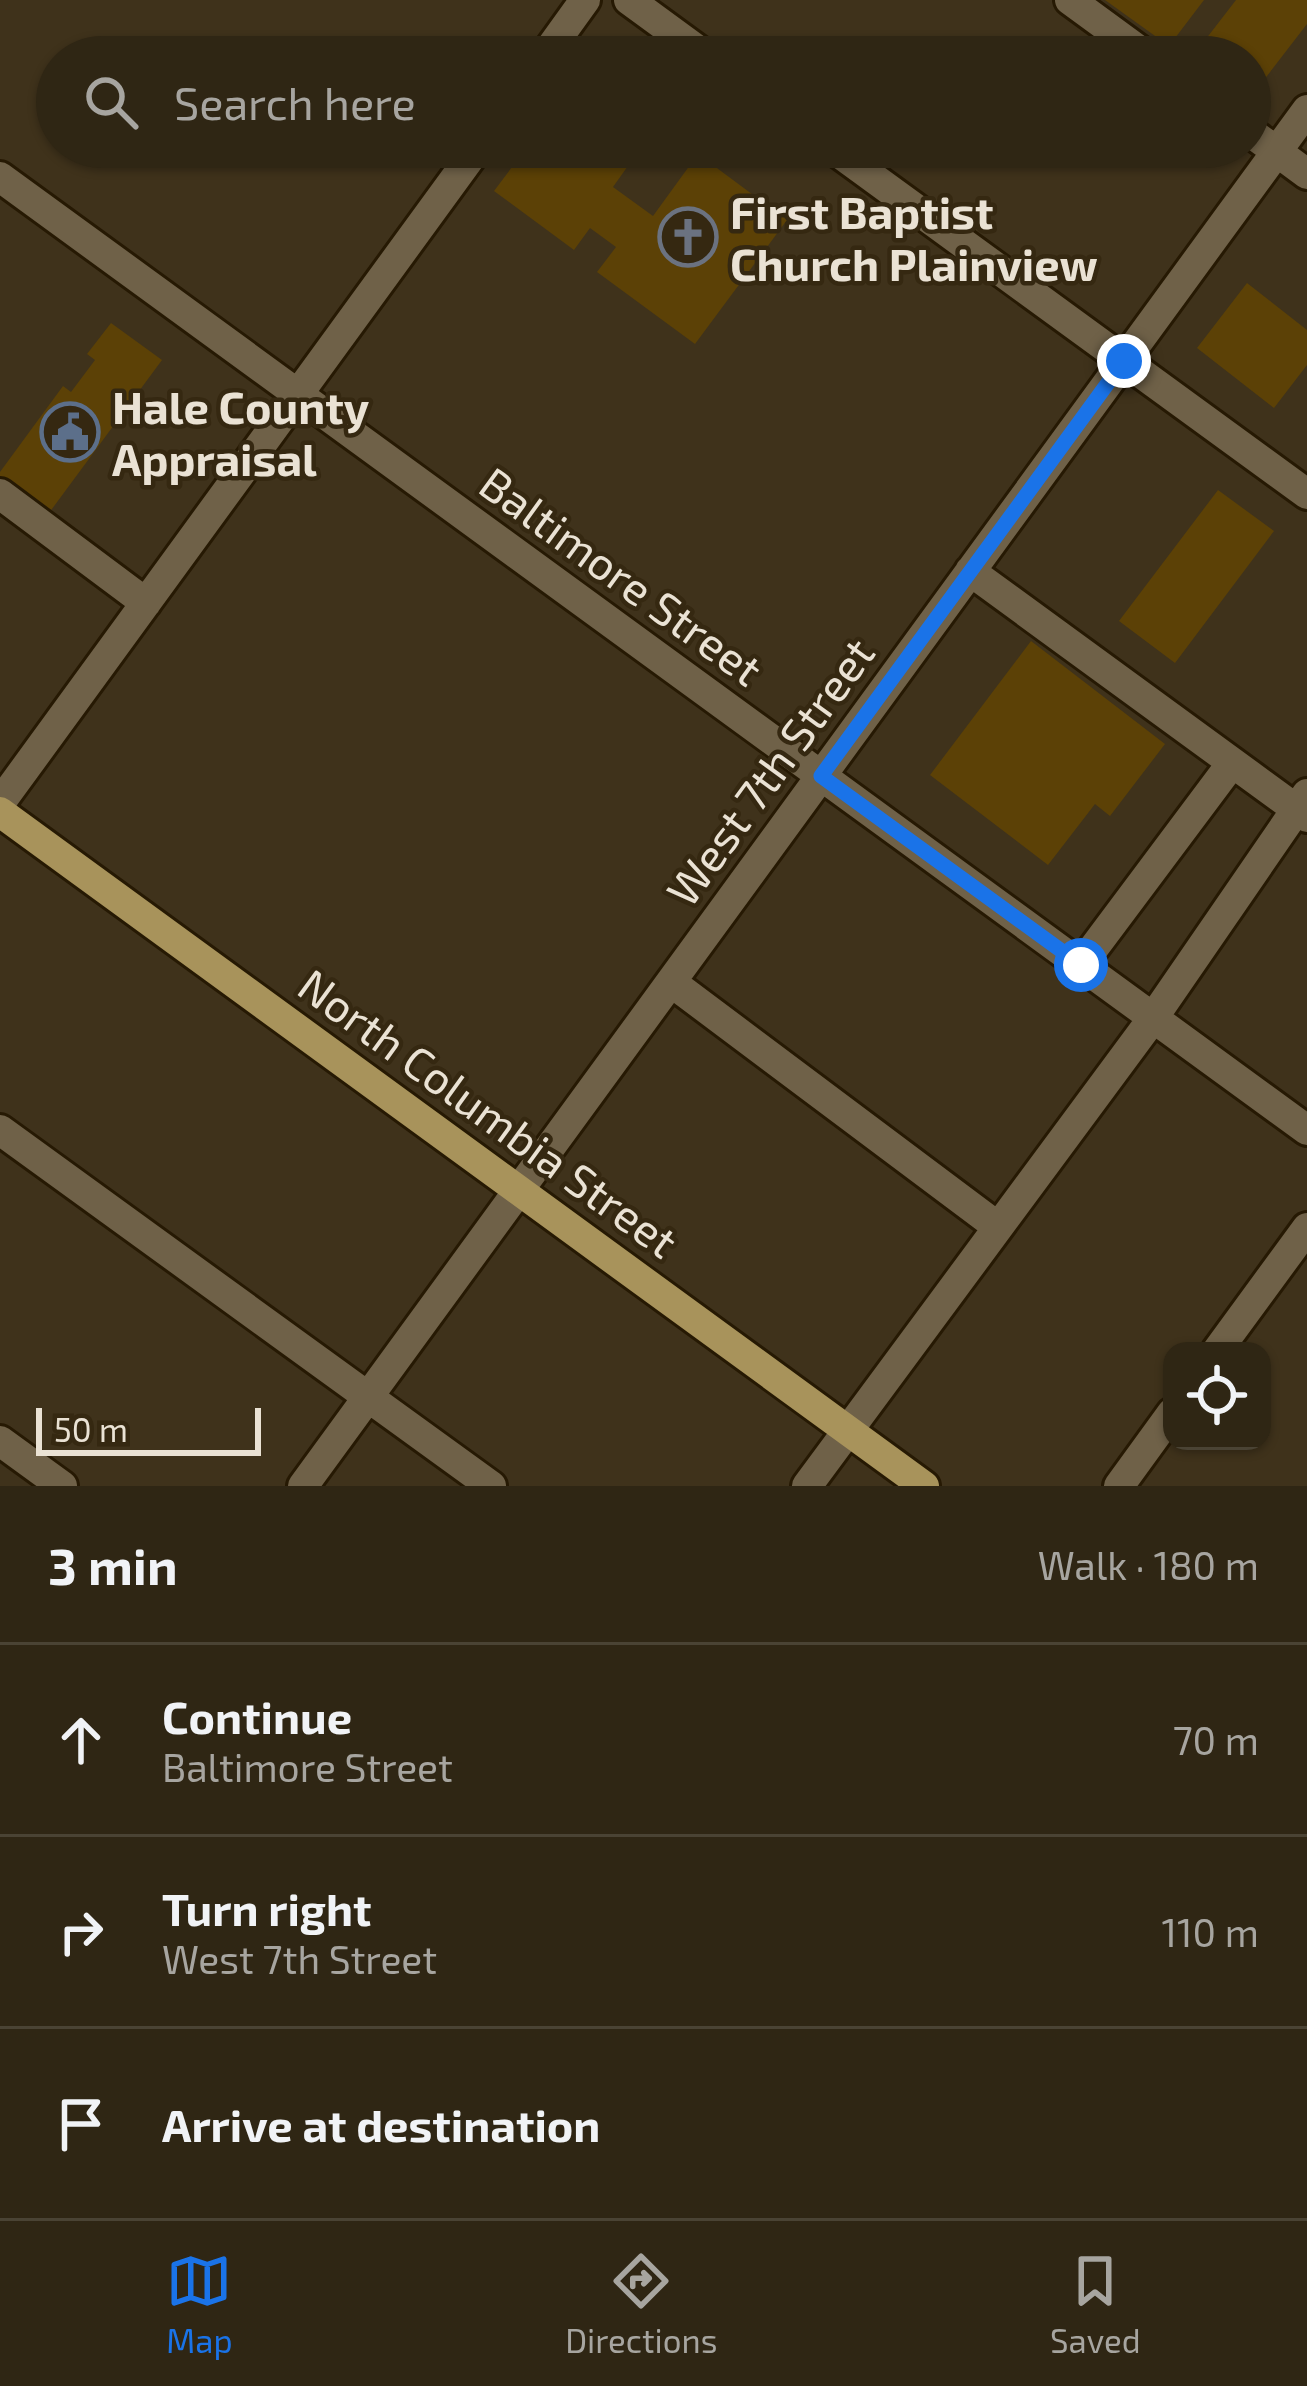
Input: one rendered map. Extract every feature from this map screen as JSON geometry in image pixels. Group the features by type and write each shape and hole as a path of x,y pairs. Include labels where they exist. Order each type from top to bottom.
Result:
{"main road":[{"name":"North Columbia Street","path":"0,807 924,1486"}],"street":[{"path":"559,36 585,0"},
{"path":"629,0 678,36"},
{"path":"1070,0 1119,36"},
{"name":"West 7th Street","path":"1271,160 1307,110"},
{"path":"1271,148 1307,174"},
{"path":"0,807 463,168"},
{"path":"860,168 1307,494"},
{"name":"West 7th Street","path":"303,1486 1265,168"},
{"name":"Baltimore Street","path":"0,178 1307,1130"},
{"path":"0,494 146,603"},
{"path":"807,1486 1303,807 1232,763 970,571"},
{"path":"1081,965 1232,763"},
{"path":"671,982 998,1227"},
{"path":"0,1130 491,1486"},
{"path":"1224,1342 1307,1228"},
{"path":"1119,1486 1163,1425"},
{"path":"0,1441 62,1486"}],"building":[{"path":"1105,0 1204,0 1177,36 1155,36"},
{"path":"1236,0 1307,0 1307,24 1271,71 1271,36 1208,36"},
{"name":"First Baptist Church Plainview","path":"511,168 626,168 613,187 653,216 688,168 717,168 787,220 695,344 597,272 616,247 590,228 574,250 494,191"},
{"path":"1247,283 1307,330 1307,365 1274,408 1197,348"},
{"name":"Hale County Appraisal","path":"111,323 162,360 49,513 0,477 0,472 63,386 71,392 95,360 87,354"},
{"path":"1218,490 1274,531 1175,663 1119,621"},
{"path":"1031,641 1165,744 1110,816 1095,804 1048,865 930,775"}],"place":[{"name":"First Baptist Church Plainview","path":"688,237"},
{"name":"Hale County Appraisal","path":"70,432"}],"route":[{"path":"1081,965 821,776 1124,361"}]}
